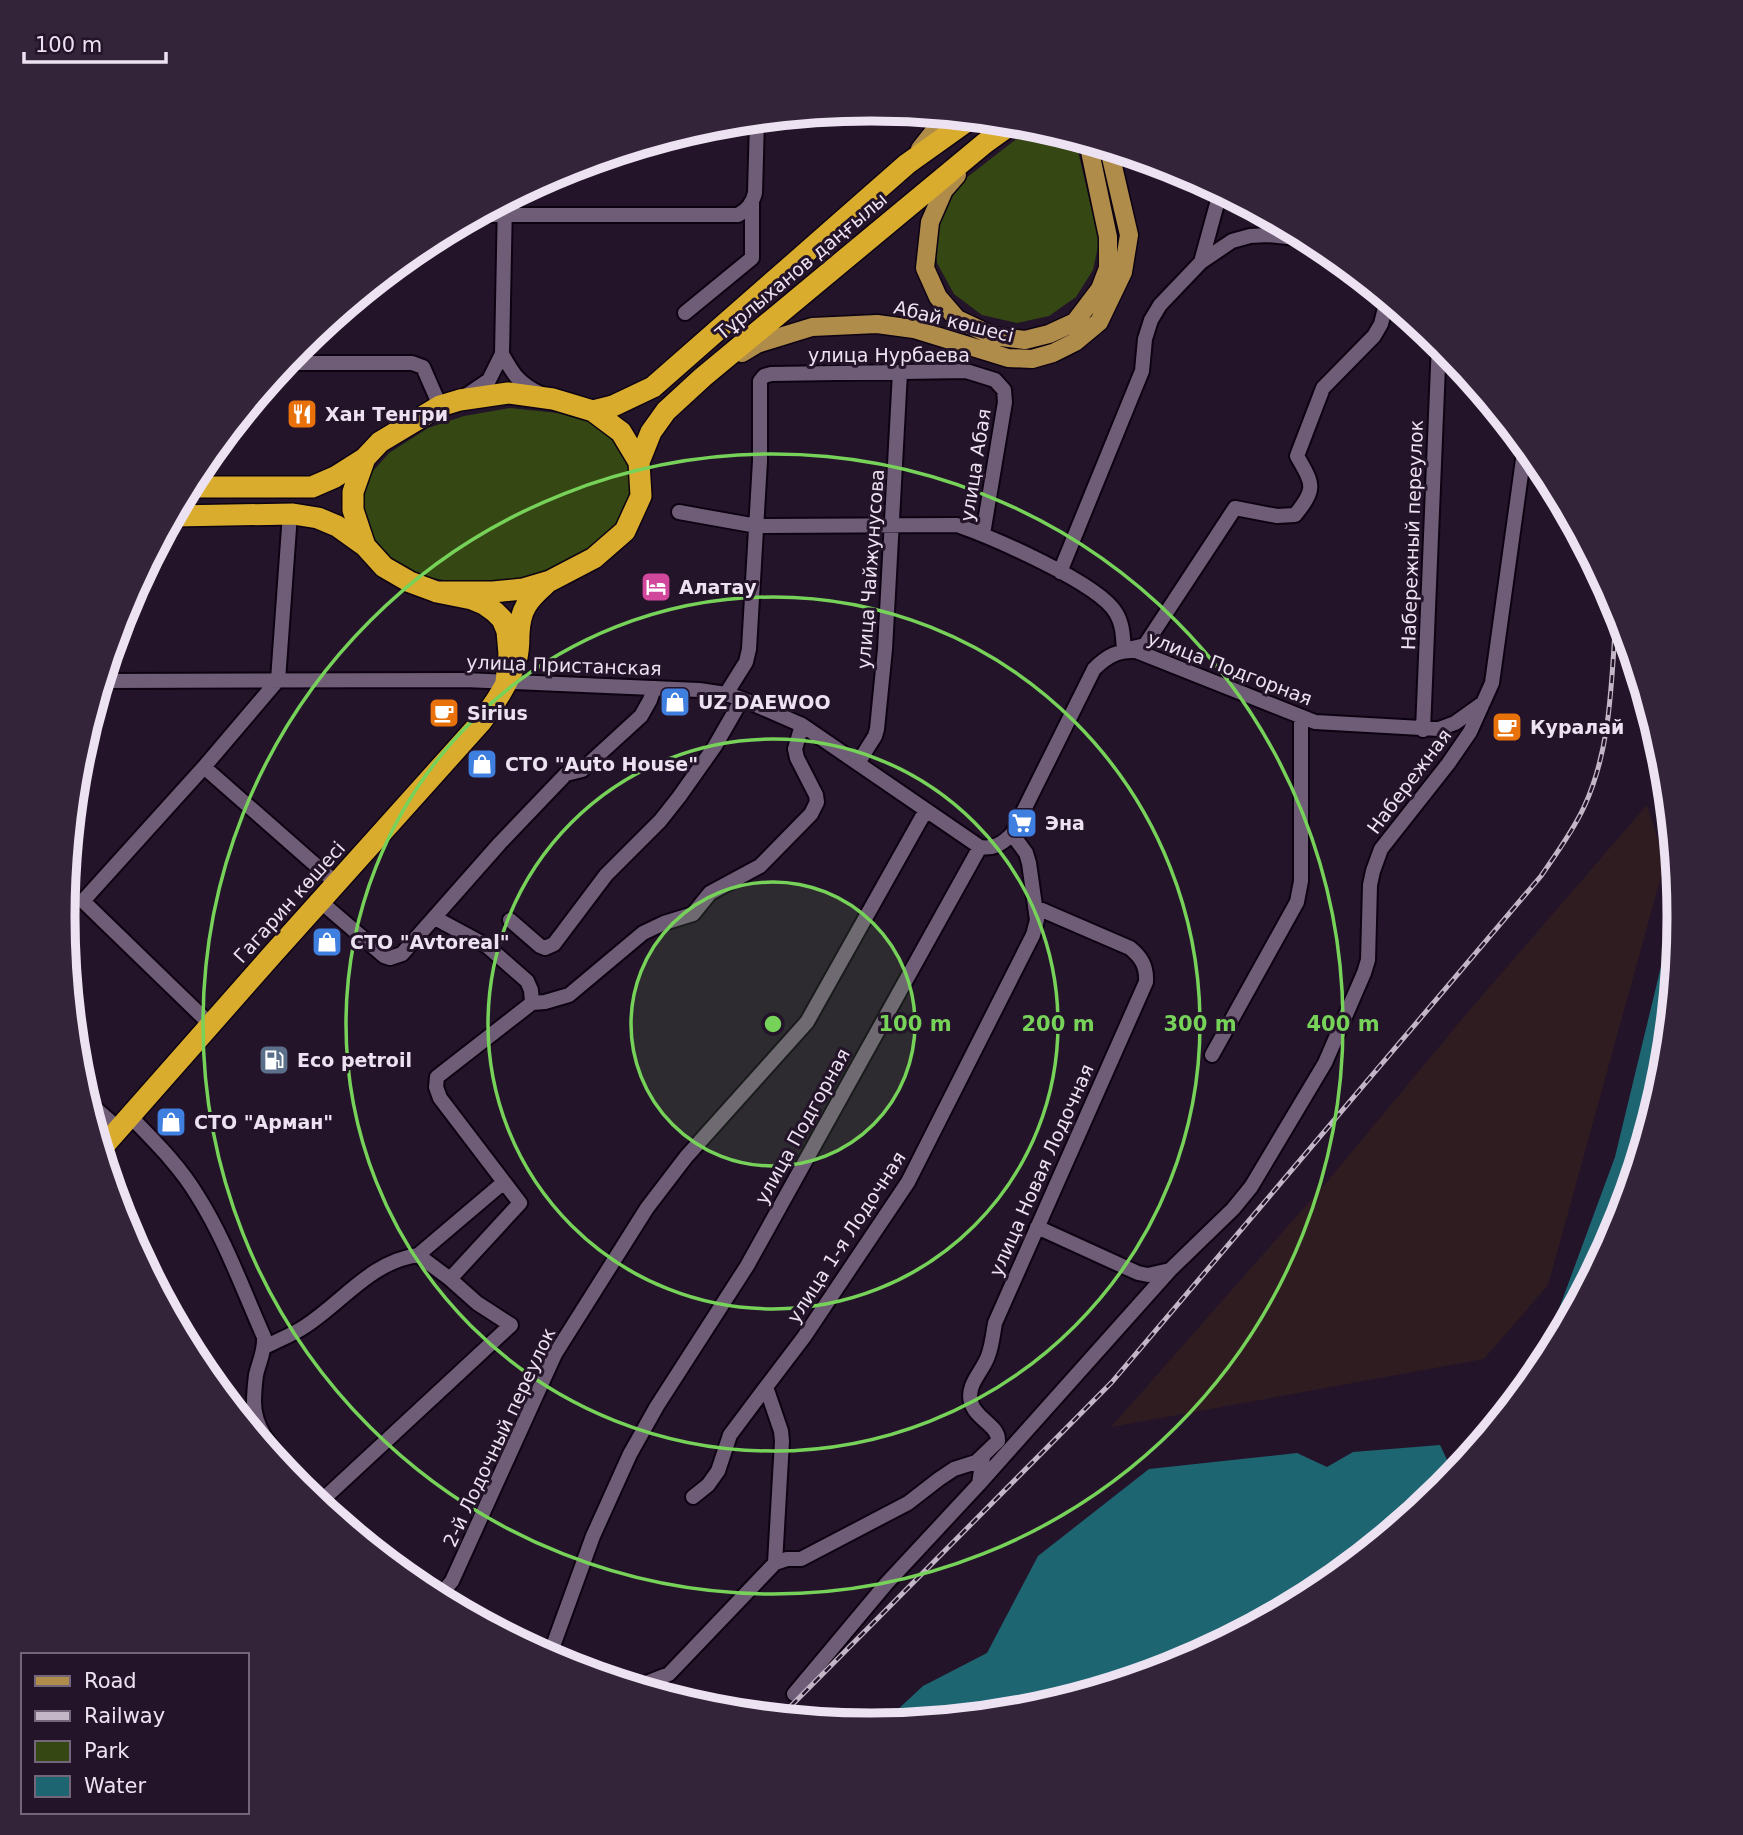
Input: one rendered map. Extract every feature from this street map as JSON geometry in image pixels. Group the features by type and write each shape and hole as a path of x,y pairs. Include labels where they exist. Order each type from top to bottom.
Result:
{"highway":[{"name":"Тұрлыханов даңғылы","path":"593,411 613,406 653,387 907,164 960,126"},
{"name":"Тұрлыханов даңғылы","path":"639,462 651,432 666,411 703,377 1000,132"},
{"path":"202,487 312,487 335,477 366,458 380,442 450,403 508,393 553,399 593,411 621,432 639,462 641,496 625,531 594,558 550,581 523,589 437,592"},
{"path":"365,546 353,510 353,492 366,458"},
{"path":"184,516 290,514 318,518 337,526 365,546 384,567 410,582 437,592 472,599 484,604 502,619 507,631 509,654 506,682"},
{"name":"Гагарин көшесі","path":"108,1141 481,722 499,698 518,652 524,607 532,596 550,581"}],"main road":[{"path":"907,164 939,124"},
{"name":"Абай көшесі","path":"985,143 944,190 930,222 925,268 938,297 957,319 993,336 1025,340 1049,334 1075,321 1100,289 1108,268 1108,237 1090,152"},
{"name":"Абай көшесі","path":"703,377 757,344 812,327 877,324 914,329 1008,358 1032,359 1053,353 1075,342 1099,322 1123,272 1129,235 1111,159"}],"street":[{"path":"685,313 752,258 757,130"},
{"path":"510,208 738,215 746,211 754,198"},
{"path":"1201,262 1218,200"},
{"path":"300,363 412,363 423,367 430,383 450,403 489,380 502,354 505,211"},
{"path":"1060,572 1142,371 1145,339 1151,320 1160,305 1201,262 1232,241 1250,236 1284,237"},
{"path":"679,512 757,526 957,525 984,534 1080,582 1108,603 1116,613 1121,625 1124,650 1145,645 1235,508 1277,516 1295,514 1308,499 1311,481 1297,456 1323,388 1374,336 1385,309"},
{"path":"502,354 513,376 532,390 553,399"},
{"name":"Набережный переулок","path":"1423,730 1438,358"},
{"name":"улица Нурбаева","path":"757,526 760,381 765,376 966,371 995,380 1004,390 1005,402"},
{"name":"улица Чайжунусова","path":"858,763 877,729 886,649 900,372"},
{"name":"улица Абая","path":"984,534 1005,402"},
{"name":"Набережная","path":"794,1694 886,1584 979,1485 1170,1270 1233,1209 1245,1195 1287,1128 1325,1063 1364,972 1368,960 1370,886 1381,849 1470,732 1492,682 1523,460"},
{"path":"211,1025 83,901 278,680 290,514"},
{"path":"726,694 746,662 749,649 757,526"},
{"name":"улица Подгорная","path":"1012,835 1094,668 1111,655 1124,650 1136,651 1315,722 1439,729 1455,723 1483,703"},
{"name":"улица Пристанская","path":"112,681 465,680 699,690 726,694 802,725 980,847"},
{"path":"321,902 384,956 390,958 402,954 500,843 566,774 582,770 641,716 654,688"},
{"path":"510,920 540,946 545,948 554,944 606,875 660,821 679,797 715,746 742,699"},
{"path":"1212,1055 1297,902 1301,881 1301,718"},
{"path":"450,1279 520,1203 440,1098 436,1087 437,1077 532,1003 569,995 643,933 693,914 710,893 761,866 811,814 817,802 795,749 802,725"},
{"path":"204,767 336,883"},
{"name":"2-й Лодочный переулок","path":"445,1590 452,1581 555,1354 648,1208 686,1157 807,1023 926,810"},
{"path":"980,847 997,846 1012,835"},
{"name":"улица 1-я Лодочная","path":"693,1497 708,1485 718,1471 730,1435 804,1337 908,1182 1033,935 1037,920 1029,863 1026,853 1012,835"},
{"name":"улица Подгорная","path":"553,1647 593,1536 630,1454 657,1406 747,1266 980,847"},
{"name":"улица Новая Лодочная","path":"983,1457 999,1437 996,1430 971,1404 973,1384 989,1354 995,1323 1146,982 1144,963 1130,948 1035,907"},
{"path":"435,918 487,946 527,981 532,1003"},
{"path":"99,1108 167,1154 196,1193 214,1225 264,1337 265,1347 256,1374 255,1421"},
{"path":"265,1347 304,1327 382,1266 404,1257 418,1255 505,1182"},
{"path":"1037,1227 1138,1273 1148,1275 1170,1270"},
{"name":"2-й Лодочный переулок","path":"325,1497 511,1325 477,1303 418,1255"},
{"path":"766,1387 782,1441 775,1563"},
{"path":"979,1485 983,1457"},
{"path":"649,1682 670,1674 775,1563 787,1559 801,1559 831,1544 908,1503 954,1469 983,1457"}],"shaded area":[{"path":"1647,805 1665,862 1548,1285 1484,1359 1111,1427 1326,1183 1468,1012"}],"green space":[{"path":"1020,136 1077,148 1099,242 1093,270 1076,297 1049,316 1017,323 982,315 954,294 937,263 934,239 940,210 957,185"},
{"path":"510,408 558,413 589,422 616,442 628,465 631,495 620,524 594,549 560,566 510,581 455,582 422,576 400,567 381,553 369,536 363,509 365,488 373,471 389,453 428,428 464,416"}],"water":[{"path":"1667,941 1661,1021 1641,1124 1607,1222 1586,1270 1549,1335 1615,1157"},
{"path":"1440,1445 1450,1465 1397,1516 1314,1580 1224,1632 1176,1653 1078,1687 975,1707 894,1713 923,1686 987,1653 1038,1556 1149,1469 1297,1453 1327,1467 1353,1452"}],"railway":[{"path":"788,1709 1112,1382 1541,876 1580,816 1601,759 1609,708 1615,634"}],"place":[{"name":"Хан Тенгри","path":"302,414"},
{"name":"Алатау","path":"656,587"},
{"name":"UZ DAEWOO","path":"675,702"},
{"name":"Sirius","path":"444,713"},
{"name":"Куралай","path":"1507,727"},
{"name":"СТО \"Auto House\"","path":"482,764"},
{"name":"Эна","path":"1022,823"},
{"name":"СТО \"Avtoreal\"","path":"327,942"},
{"name":"Eco petroil","path":"274,1060"},
{"name":"СТО \"Арман\"","path":"171,1122"}]}
